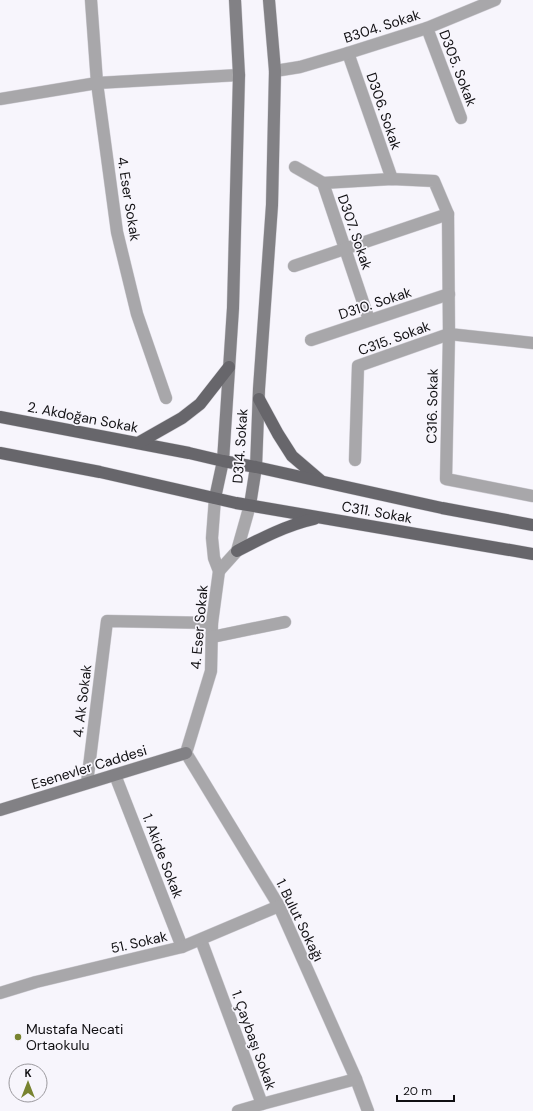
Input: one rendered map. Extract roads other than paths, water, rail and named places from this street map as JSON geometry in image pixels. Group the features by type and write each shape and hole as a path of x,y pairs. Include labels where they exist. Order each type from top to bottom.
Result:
{"main road":[{"path":"215,498 223,461 233,308 239,75 235,0"},
{"name":"D314. Sokak","path":"250,505 256,467 259,394 272,204 275,71 269,0"},
{"path":"138,443 182,418 200,404 229,367"},
{"path":"259,394 278,434 292,456 321,481"},
{"name":"2. Akdoğan Sokak","path":"0,417 161,447 442,508 533,525"},
{"name":"C311. Sokak","path":"0,453 100,472 250,505 533,554"},
{"path":"238,551 261,538 298,522 319,517"},
{"name":"Esenevler Caddesi","path":"0,810 186,753"}],"street":[{"name":"4. Eser Sokak","path":"91,0 97,84 117,232 137,314 166,398"},
{"name":"B304. Sokak","path":"275,71 300,67 427,28 495,0"},
{"name":"D305. Sokak","path":"427,28 461,118"},
{"name":"D306. Sokak","path":"348,53 392,179"},
{"path":"0,98 97,84 239,75"},
{"name":"D307. Sokak","path":"295,167 322,183 369,320"},
{"path":"294,266 448,214 434,181 392,179 322,183"},
{"name":"C316. Sokak","path":"448,214 449,334 446,478 533,496"},
{"name":"D310. Sokak","path":"311,340 449,294"},
{"name":"C315. Sokak","path":"355,460 358,366 449,334 533,343"},
{"name":"4. Eser Sokak","path":"186,753 211,671 212,623 219,571 214,558 212,538 215,498"},
{"name":"4. Eser Sokak","path":"219,571 238,551 250,505"},
{"name":"4. Ak Sokak","path":"87,784 107,621 212,623"},
{"path":"212,637 285,622"},
{"name":"1. Bulut Sokağı","path":"186,753 279,906 356,1079 368,1111"},
{"name":"1. Akide Sokak","path":"115,775 182,948"},
{"name":"51. Sokak","path":"0,993 36,982 182,948 279,906"},
{"name":"1. Çaybaşı Sokak","path":"201,940 262,1104 356,1079"},
{"path":"238,1111 262,1104"}],"place":[{"name":"Mustafa Necati Ortaokulu","path":"18,1037"}]}
